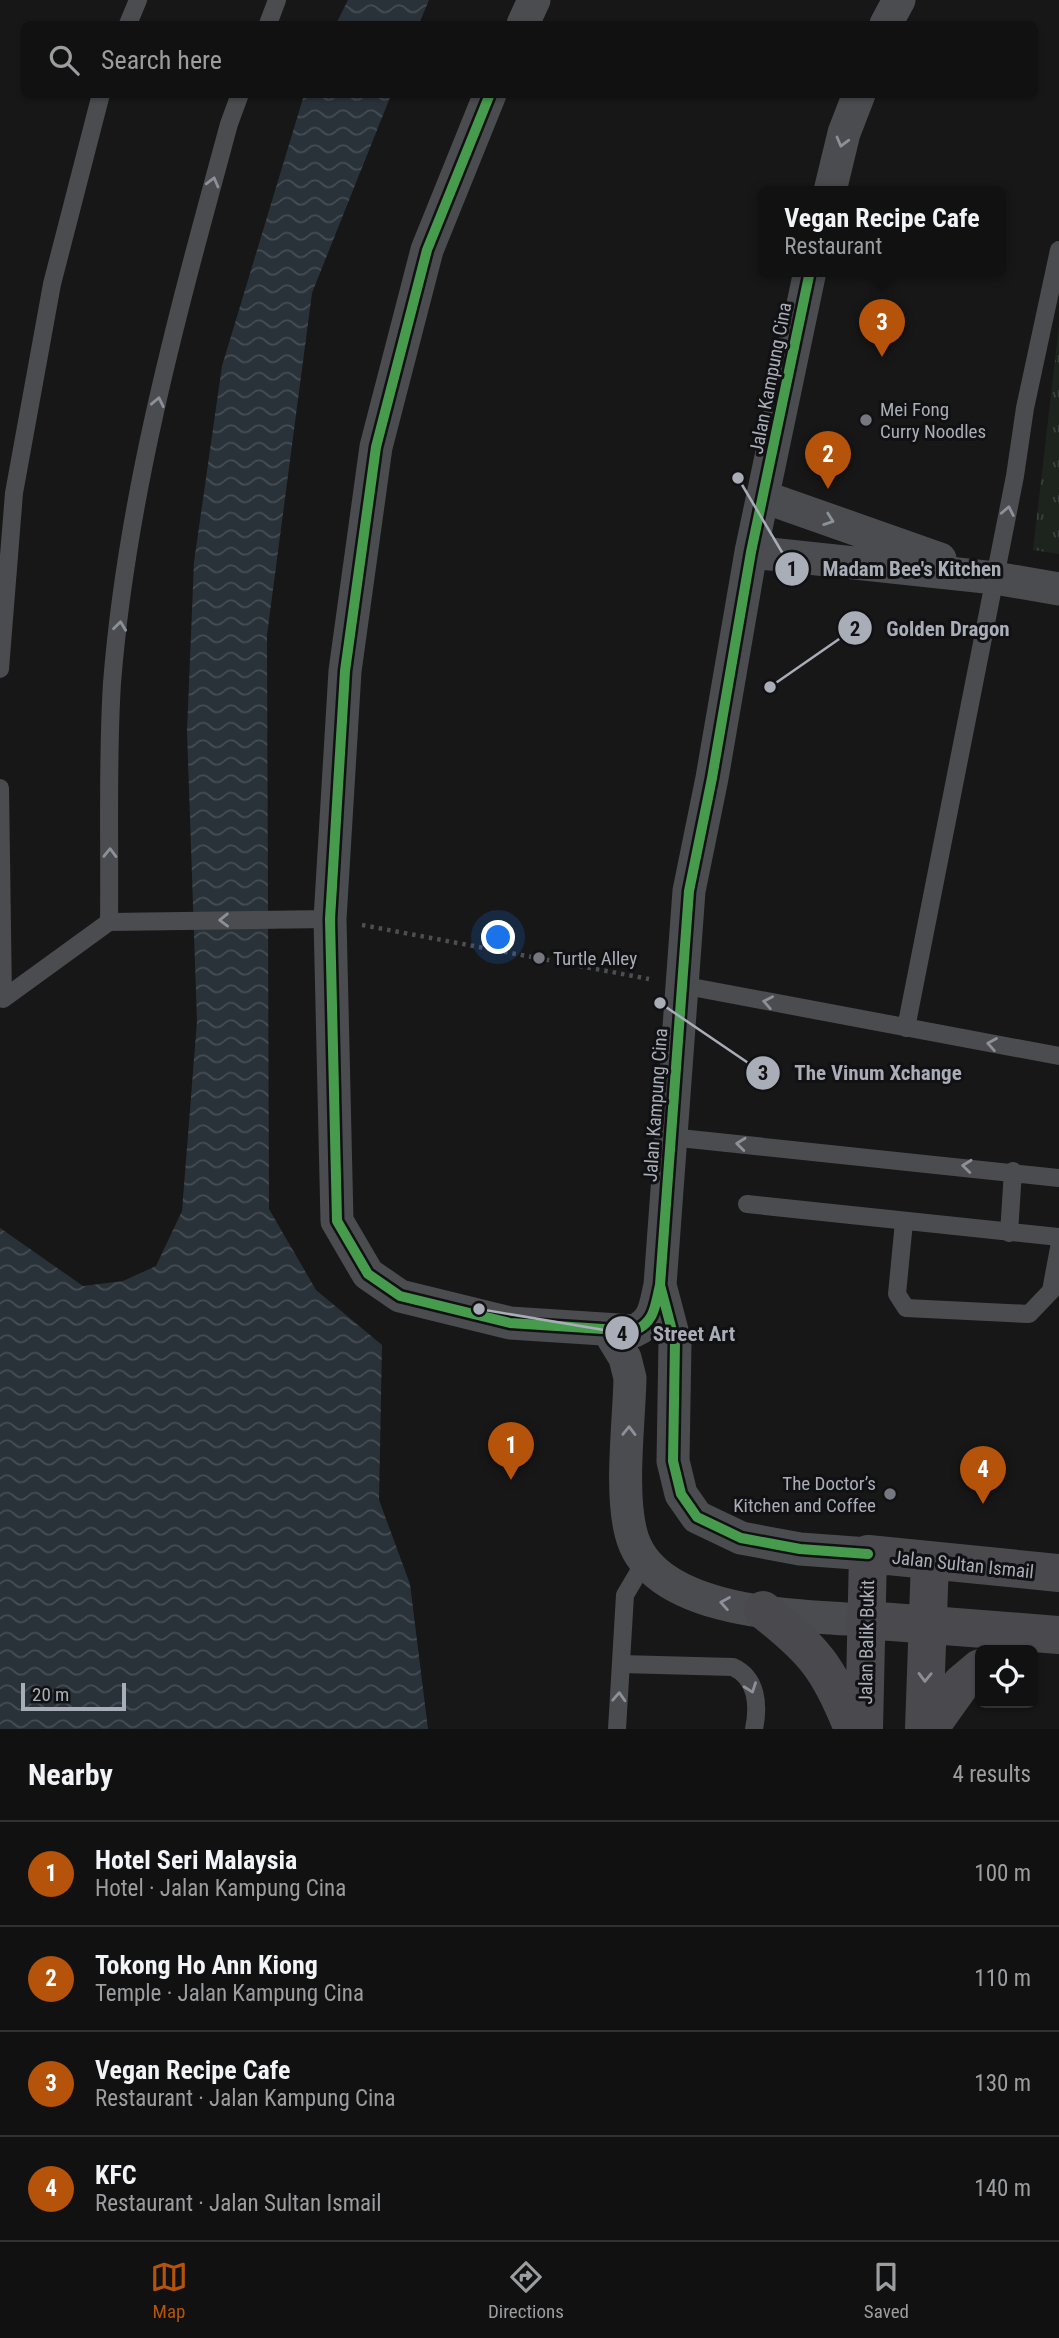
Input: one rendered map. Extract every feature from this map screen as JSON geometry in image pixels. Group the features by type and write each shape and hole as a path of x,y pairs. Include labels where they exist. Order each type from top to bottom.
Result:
{"main road":[{"name":"Jalan Sultan Ismail","path":"868,1555 1059,1573"},
{"name":"Jalan Balik Bukit","path":"864,1729 868,1555"},
{"path":"924,1729 929,1560"},
{"path":"763,1610 804,1642 824,1667 853,1729"},
{"path":"866,1620 1051,1634"},
{"path":"1008,1645 1051,1634"},
{"path":"929,1729 961,1684 975,1672"}],"street":[{"path":"524,21 534,0"},
{"path":"888,21 899,0"},
{"path":"488,98 427,250 376,447 345,671 330,919 337,1221 368,1274 400,1296 510,1323 634,1331 647,1325 654,1313 660,1285"},
{"path":"831,186 844,133 857,98"},
{"name":"Jalan Kampung Cina","path":"809,277 751,552 712,778 689,891 660,1285 675,1342 673,1461 681,1494 697,1517 741,1538 800,1549 868,1555"},
{"path":"764,497 995,578"},
{"path":"751,552 995,578 1059,589"},
{"path":"608,1330 625,1358 630,1378 628,1507 631,1534 644,1563 671,1586 714,1601 763,1610 866,1620"}],"lane":[{"path":"129,21 138,0"},
{"path":"269,21 277,0"},
{"path":"0,669 19,467 52,284 100,98"},
{"path":"110,922 112,684 135,511 176,318 239,98"},
{"path":"906,1028 995,578 1025,408 1059,250"},
{"path":"0,788 2,1000"},
{"path":"2,1000 110,922 330,919"},
{"path":"681,985 1059,1056"},
{"path":"670,1137 1013,1171 1059,1178"},
{"path":"1009,1233 1013,1171"},
{"path":"747,1204 1059,1237"},
{"path":"904,1222 897,1294 906,1308 1029,1314 1051,1291 1059,1248"},
{"path":"617,1729 625,1595 644,1563"},
{"path":"621,1664 733,1668 743,1672 755,1693 754,1729"}],"path":[{"path":"330,919 681,985"}],"green space":[{"path":"1059,326 1059,554 1033,550"}],"water":[{"path":"348,0 429,0 420,21 338,21"},
{"path":"303,98 390,98 312,293 267,635 269,1209 316,1290 382,1345 379,1500 410,1584 428,1729 0,1729 0,1228 83,1286 123,1281 156,1266 182,1211 197,1021 187,731 194,562 222,366"}],"cycle path":[{"path":"488,98 427,250 376,447 345,671 330,919 337,1221 368,1274 400,1296 510,1323 634,1331 650,1318 660,1285"},
{"path":"809,277 751,552 712,778 689,891 660,1285 675,1342 673,1461 681,1494 697,1517 741,1538 800,1549 868,1554"}],"place":[{"name":"Vegan Recipe Cafe","path":"882,357"},
{"name":"Mei Fong Curry Noodles","path":"866,420"},
{"name":"Madam Bee's Kitchen","path":"738,478"},
{"name":"Tokong Ho Ann Kiong","path":"828,489"},
{"name":"Golden Dragon","path":"770,687"},
{"name":"Turtle Alley","path":"539,958"},
{"name":"The Vinum Xchange","path":"660,1003"},
{"name":"Street Art","path":"479,1309"},
{"name":"Hotel Seri Malaysia","path":"511,1480"},
{"name":"The Doctor’s Kitchen and Coffee","path":"890,1494"},
{"name":"KFC","path":"983,1504"}]}
